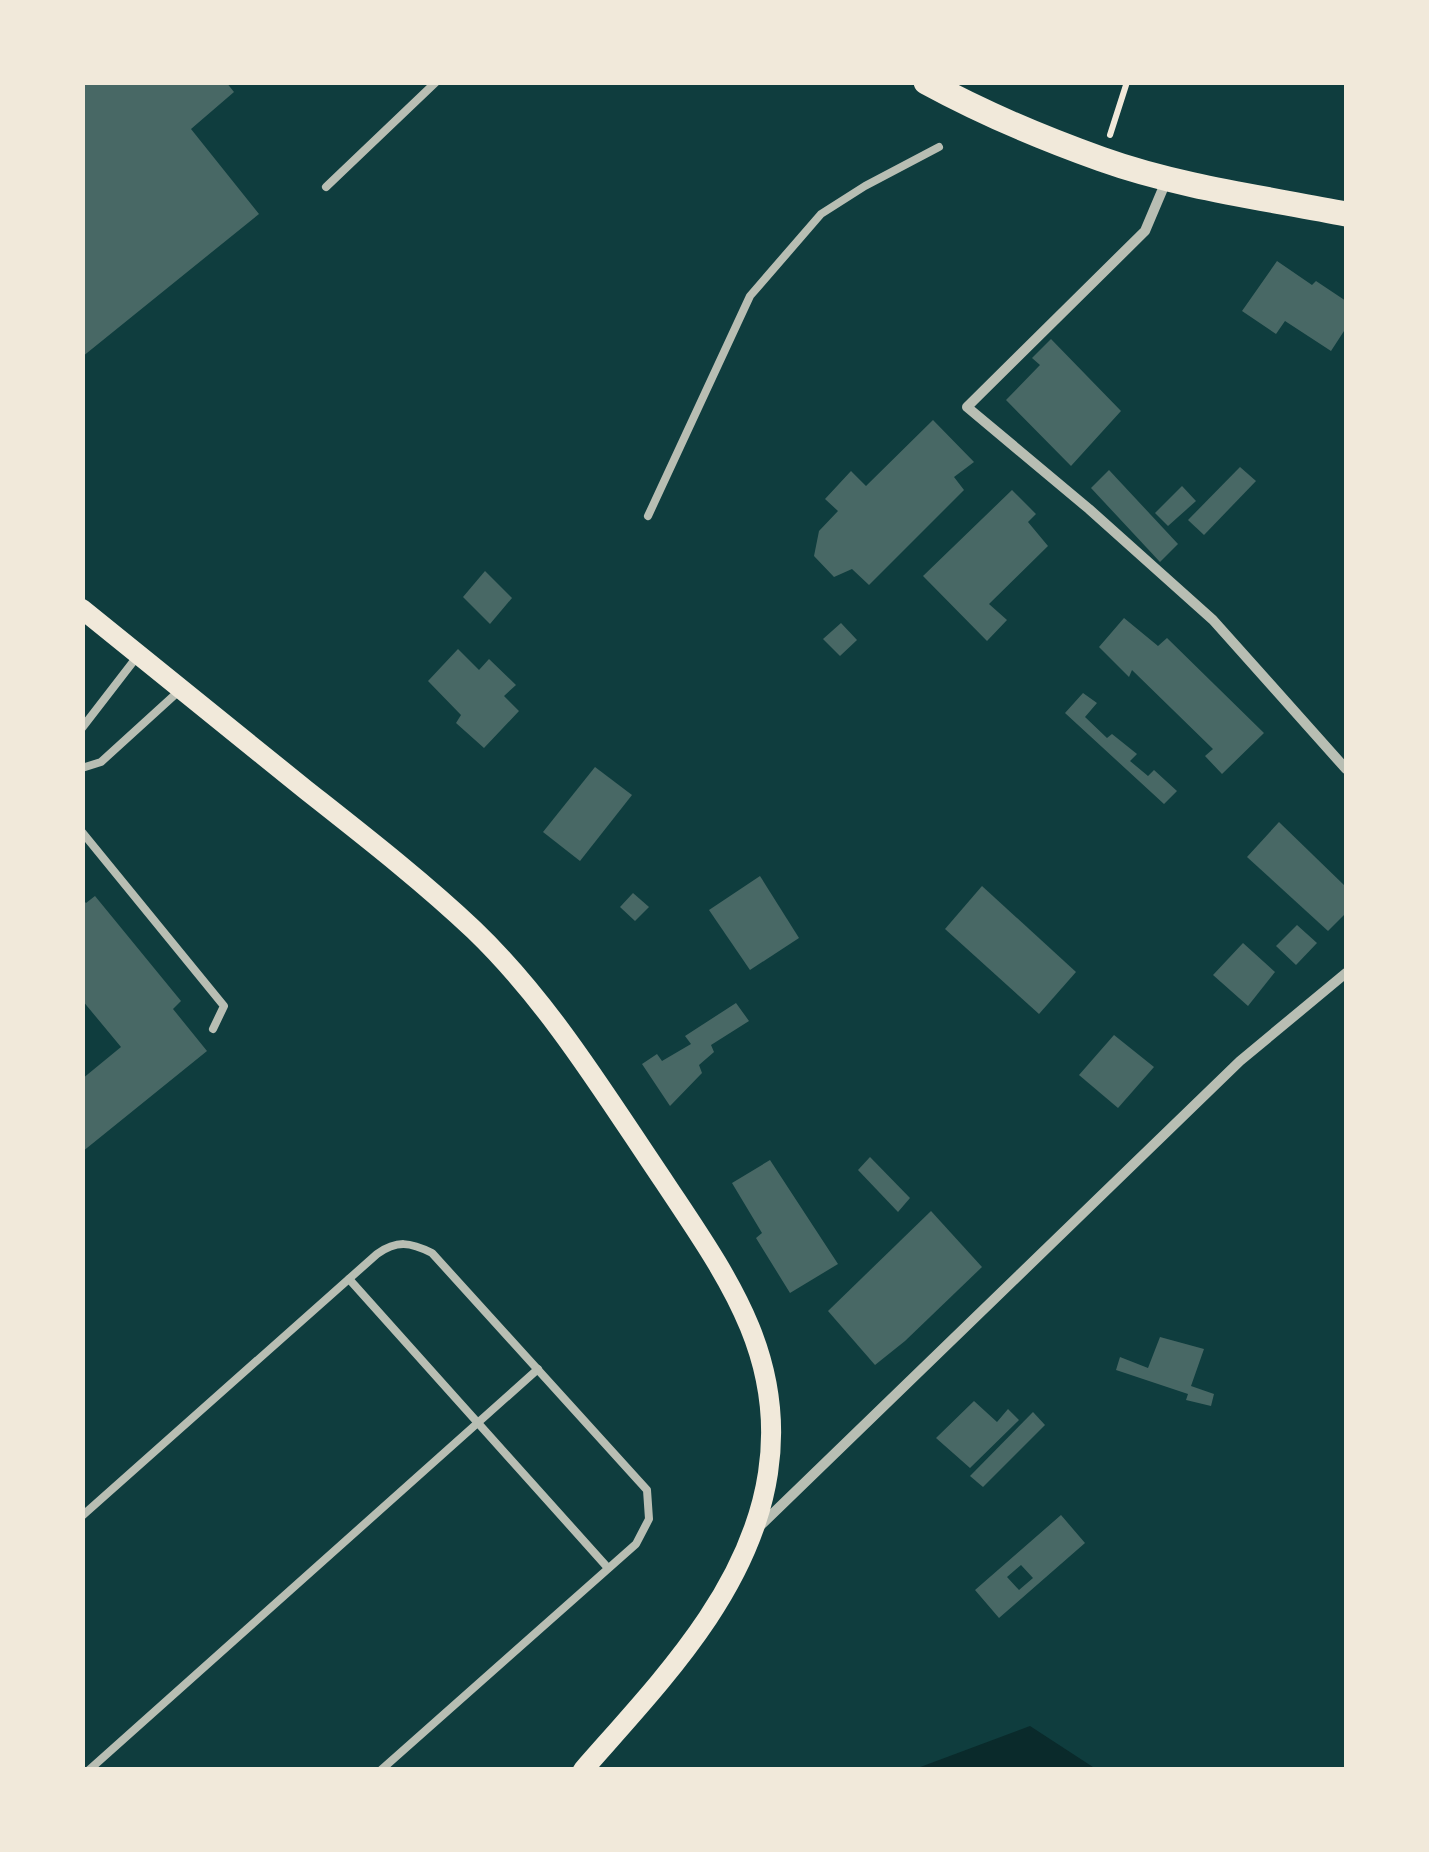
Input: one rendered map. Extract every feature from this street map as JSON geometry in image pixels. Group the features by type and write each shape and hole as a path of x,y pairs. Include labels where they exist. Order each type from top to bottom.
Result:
{"main road":[{"path":"926,82 958,100 1102,160 1168,178 1346,214"},
{"path":"82,609 411,874 475,932 535,996 718,1263 751,1324 766,1373 772,1412 768,1474 750,1536 721,1598 672,1668 583,1770"}],"street":[{"path":"1168,178 1145,231 967,407 1213,620 1346,769"},
{"path":"750,1536 1240,1060 1346,972"}],"lane":[{"path":"326,187 436,82"},
{"path":"648,516 750,296 821,214 939,148"},
{"path":"82,728 139,654"},
{"path":"82,768 101,762 181,689"},
{"path":"82,832 224,1006 214,1029"},
{"path":"82,1516 393,1244 413,1244 432,1253 647,1490 649,1519 636,1544 381,1770"},
{"path":"349,1280 608,1568"},
{"path":"89,1770 538,1370"}],"path":[{"path":"1102,160 1127,82"}],"water":[{"path":"1030,1726 1096,1769 915,1769"}],"building":[{"path":"82,82 226,82 234,92 191,129 259,214 82,357"},
{"path":"1277,261 1312,285 1316,281 1346,301 1346,328 1331,351 1285,321 1276,334 1242,311"},
{"path":"1051,339 1121,411 1071,466 1006,400 1040,365 1032,358"},
{"path":"933,420 974,462 954,477 964,490 869,585 852,569 834,577 814,556 819,531 838,511 825,499 851,471 866,486"},
{"path":"1240,467 1256,481 1204,535 1188,520"},
{"path":"1109,470 1178,544 1160,562 1091,488"},
{"path":"1182,486 1196,501 1168,526 1155,513"},
{"path":"1012,490 1036,514 1028,522 1048,546 989,604 1007,620 987,641 923,576"},
{"path":"485,571 512,598 490,624 463,597"},
{"path":"1124,618 1158,646 1167,638 1264,733 1222,774 1205,756 1213,749 1132,670 1129,677 1099,647"},
{"path":"841,623 857,640 840,656 823,639"},
{"path":"458,649 479,670 489,659 516,685 504,696 519,711 484,748 456,723 461,715 428,681"},
{"path":"1083,693 1097,703 1085,717 1107,738 1112,734 1137,754 1130,761 1148,776 1154,770 1177,791 1164,804 1065,713"},
{"path":"595,767 632,795 580,861 543,832"},
{"path":"1279,822 1346,887 1346,913 1328,931 1247,857"},
{"path":"760,876 799,938 750,970 709,910"},
{"path":"982,886 1076,972 1039,1014 945,929"},
{"path":"633,893 649,907 635,921 620,907"},
{"path":"95,896 181,1001 173,1009 207,1051 82,1152 82,1079 121,1047 82,1000 82,899 86,903"},
{"path":"1297,925 1317,943 1296,965 1276,946"},
{"path":"1243,943 1275,972 1248,1006 1213,975"},
{"path":"736,1003 749,1021 711,1045 714,1052 699,1065 702,1073 670,1106 642,1064 657,1054 662,1061 691,1044 685,1036"},
{"path":"1114,1035 1154,1067 1118,1108 1079,1075"},
{"path":"870,1157 910,1198 898,1212 858,1170"},
{"path":"770,1160 838,1264 790,1293 756,1238 762,1233 732,1183"},
{"path":"931,1211 982,1267 875,1365 828,1311"},
{"path":"1160,1337 1204,1349 1191,1386 1214,1394 1211,1406 1186,1400 1188,1394 1116,1370 1120,1357 1148,1368"},
{"path":"974,1401 997,1422 1008,1409 1019,1420 970,1468 936,1438"},
{"path":"1033,1412 1045,1425 983,1487 970,1476"},
{"path":"1061,1515 1085,1543 999,1618 975,1590","holes":["1021,1565 1033,1578 1019,1590 1007,1577"]}]}
